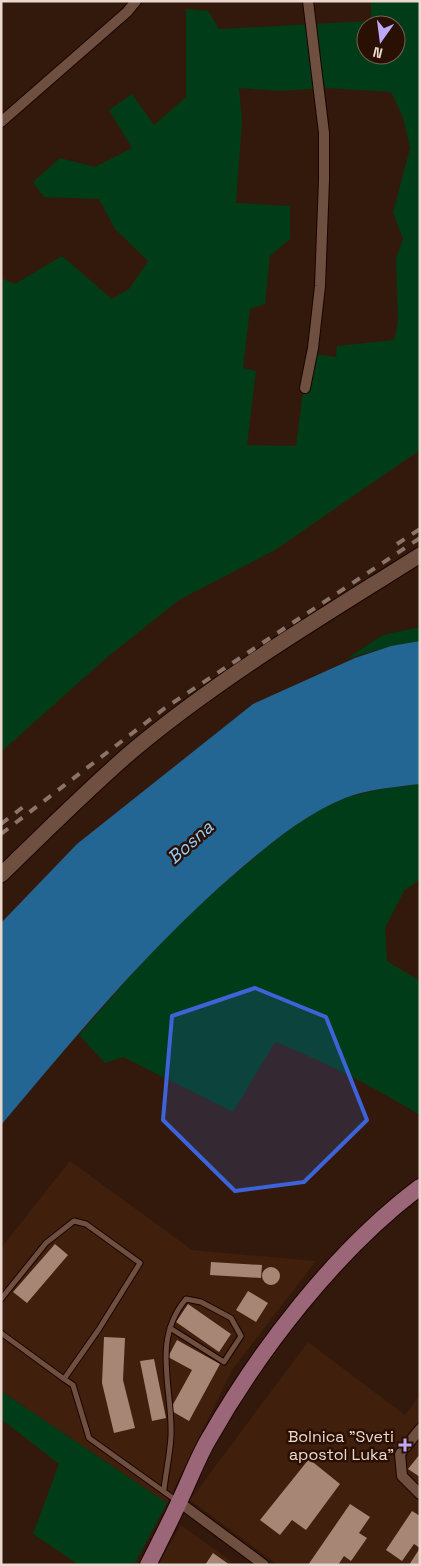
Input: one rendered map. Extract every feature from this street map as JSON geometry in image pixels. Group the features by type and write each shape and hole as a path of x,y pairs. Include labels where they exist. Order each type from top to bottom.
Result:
{"main road":[{"path":"1,875 95,784 170,722 258,658 420,555"},
{"path":"148,1565 180,1502 207,1442 251,1374 295,1312 345,1254 402,1200 420,1187"}],"street":[{"path":"1,122 136,1"},
{"path":"305,388 313,348 320,286 324,180 324,133 308,1"},
{"path":"420,1429 400,1454 402,1476 420,1494"},
{"path":"180,1502 264,1565"}],"lane":[{"path":"1,1299 46,1244 74,1221 86,1224 140,1262 99,1329 64,1379"},
{"path":"164,1489 171,1437 164,1360 170,1328 186,1300 201,1302 232,1318 242,1336 224,1362 170,1328"},
{"path":"1,1333 73,1385 89,1438 180,1502"}],"highlighted area":[{"path":"255,988 326,1017 367,1120 304,1182 235,1191 163,1120 172,1016"}],"shaded area":[{"path":"70,1161 192,1250 316,1261 232,1370 167,1503 1,1391 1,1248"},
{"path":"308,1342 405,1415 420,1395 420,1565 278,1565 190,1500"},
{"path":"181,1525 236,1565 158,1565"}],"green space":[{"path":"371,1 420,1 420,450 275,550 179,600 105,659 1,752 1,278 15,284 62,256 112,299 129,289 148,261 115,229 99,199 44,197 33,182 60,158 95,167 132,148 109,110 132,94 154,125 186,97 186,9 208,11 219,29 356,22 356,65 406,65 406,15 371,15","holes":["239,88 280,91 327,88 391,92 403,117 410,148 393,213 403,239 396,258 398,322 394,340 337,346 336,357 308,353 296,446 247,445 256,371 243,368 250,309 265,304 270,256 290,239 290,206 236,203 242,121"]},
{"path":"420,627 420,641 391,646 346,659 383,635"},
{"path":"420,784 420,879 404,891 385,928 387,961 420,981 420,1115 349,1076 275,1042 233,1112 123,1057 105,1063 79,1035 152,951 193,909 286,831 315,812 347,797 386,788"},
{"path":"1,1391 167,1503 134,1565 79,1565 33,1534 59,1464 1,1419"}],"water":[{"name":"Bosna","path":"420,641 420,784 372,790 345,798 316,812 264,849 207,899 145,960 86,1025 1,1125 1,923 77,844 253,704 355,658 391,646"}],"building":[{"path":"55,1244 68,1255 27,1303 13,1292"},
{"path":"211,1262 262,1265 261,1278 210,1275"},
{"path":"271,1267 277,1270 280,1276 277,1282 271,1285 265,1282 262,1276 265,1270"},
{"path":"248,1291 268,1303 256,1322 236,1310"},
{"path":"188,1304 231,1334 219,1352 176,1322"},
{"path":"104,1337 125,1338 123,1380 135,1428 114,1433 102,1383"},
{"path":"177,1340 220,1364 189,1421 170,1410 192,1370 168,1357"},
{"path":"154,1359 166,1418 152,1421 140,1361"},
{"path":"420,1454 420,1477 408,1469"},
{"path":"309,1459 340,1484 306,1530 292,1520 280,1535 260,1520"},
{"path":"350,1504 370,1517 359,1533 367,1538 351,1561 344,1556 338,1565 308,1565"},
{"path":"412,1511 420,1516 420,1548 414,1544 402,1561 386,1550"},
{"path":"420,1548 420,1565 409,1565"},
{"path":"213,1553 230,1565 205,1565"}],"railway":[{"path":"397,544 420,529"},
{"path":"1,834 165,708 420,538"},
{"path":"1,824 27,804"}],"place":[{"name":"Bolnica \"Sveti apostol Luka\"","path":"405,1445"}]}
